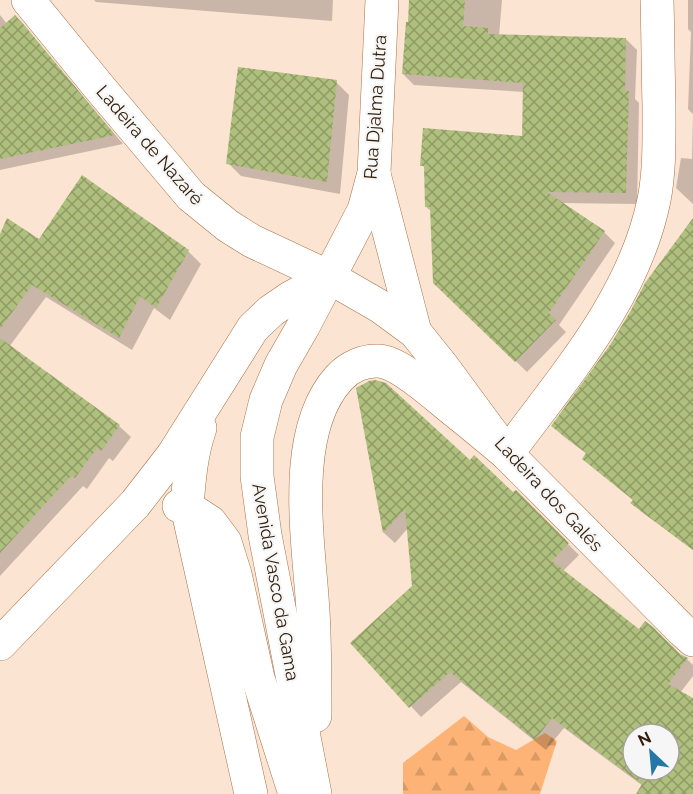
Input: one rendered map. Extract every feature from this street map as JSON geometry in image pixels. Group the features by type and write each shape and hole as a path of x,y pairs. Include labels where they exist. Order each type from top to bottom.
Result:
{"main road":[{"name":"Ladeira de Nazaré","path":"28,0 191,196 228,226 252,241 329,277"},
{"name":"Rua Djalma Dutra","path":"329,277 364,210 374,173 382,0"},
{"path":"308,792 316,657 305,476 311,439 318,414 329,389 344,373 362,362 381,361 400,369 422,384 507,454 598,330 622,288 649,222 654,197 659,141 657,0"},
{"path":"374,173 415,332"},
{"name":"Ladeira dos Galés","path":"329,277 381,307 415,332 444,367 507,454 693,640"},
{"path":"0,644 135,504 173,455 253,328 280,304 329,277"},
{"name":"Avenida Vasco da Gama","path":"308,792 265,535 257,476 257,437 266,400 281,364 329,277"},
{"path":"210,398 194,443 187,507 251,794"},
{"path":"135,504 163,503 187,507 210,522 225,542 235,574 258,678 308,792"}],"green space":[{"path":"464,716 488,737 516,750 545,733 557,741 540,794 403,794 403,763"}],"building":[{"path":"409,0 465,0 463,26 488,28 488,34 626,38 625,91 629,91 626,193 547,192 605,231 549,313 556,320 515,362 433,283 430,207 425,207 424,166 420,166 423,128 522,136 523,83 402,74"},
{"path":"15,15 115,135 0,159 0,28"},
{"path":"238,67 337,80 327,182 226,164"},
{"path":"82,175 189,250 156,308 140,296 119,338 32,285 0,329 0,234 7,218 39,239"},
{"path":"693,218 693,550 630,503 633,500 582,459 586,453 551,426 610,345 645,283"},
{"path":"0,338 120,425 101,451 97,448 75,478 71,476 0,553"},
{"path":"375,380 386,383 470,460 474,455 513,492 516,490 569,543 552,561 639,629 645,621 680,654 688,658 668,684 693,698 693,794 636,794 642,784 639,782 681,782 681,722 621,722 621,769 552,718 535,740 450,672 409,708 350,643 412,586 405,509 383,533 356,388"}]}
